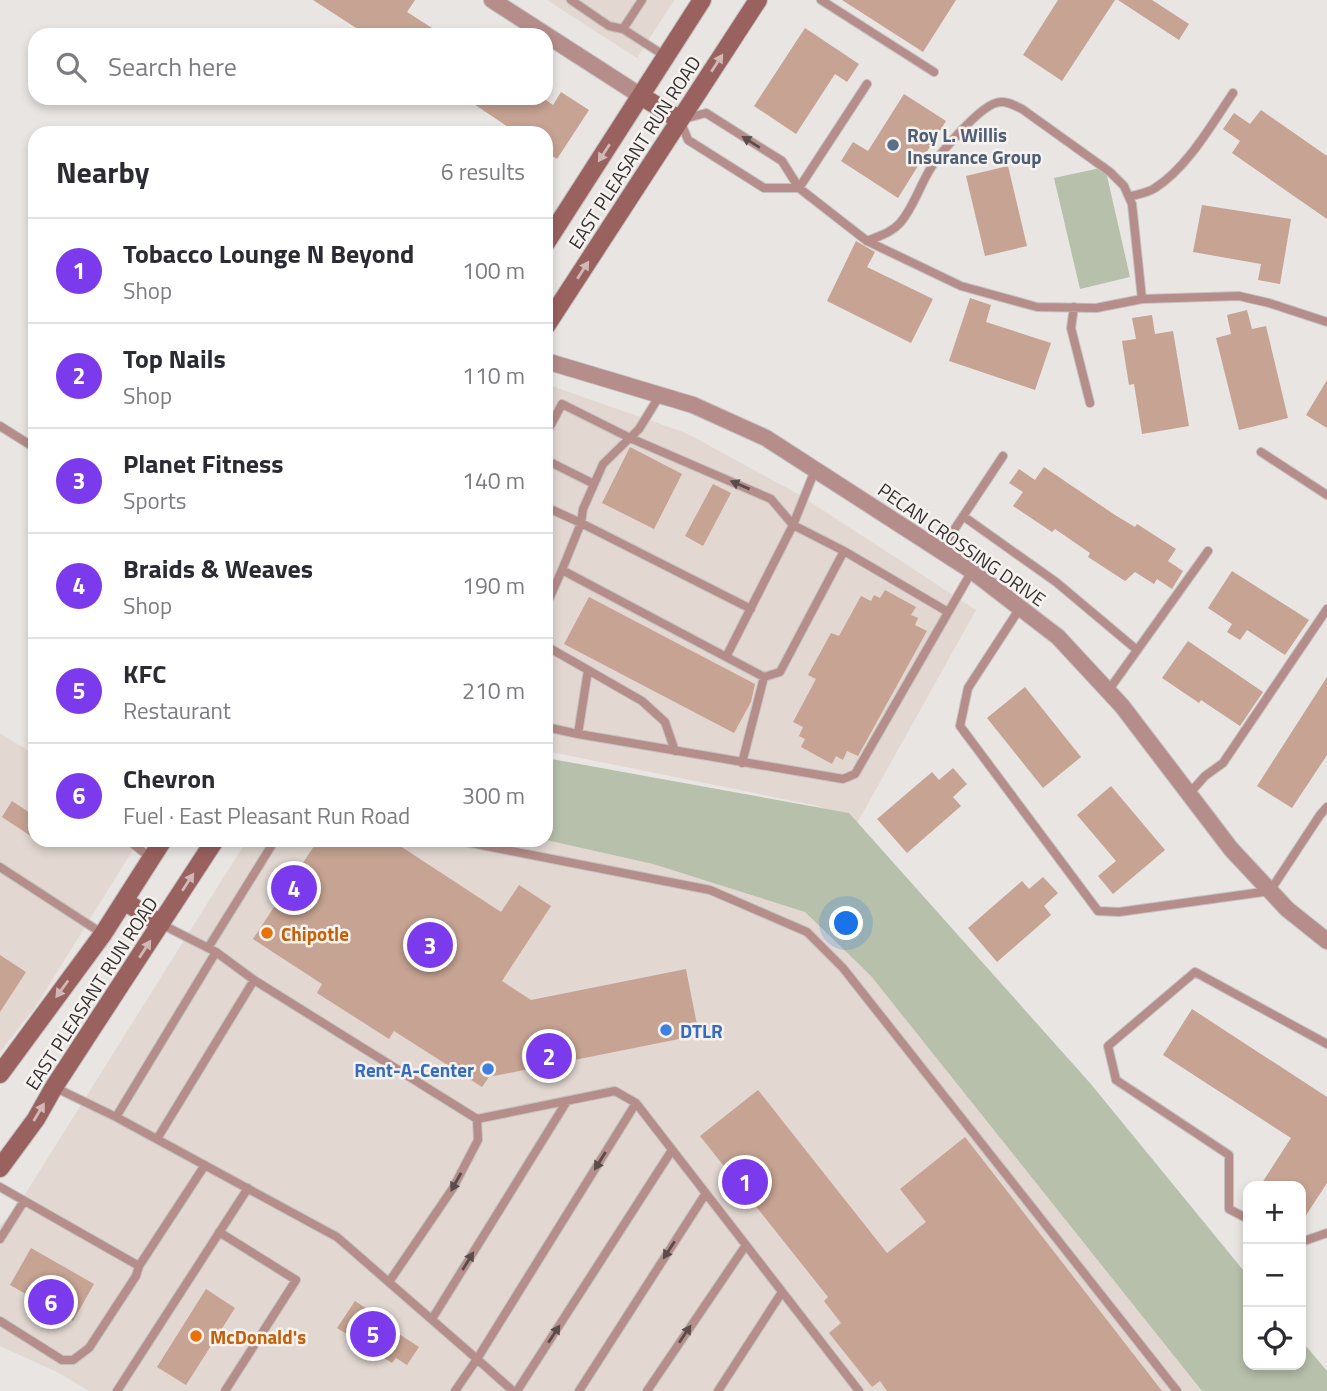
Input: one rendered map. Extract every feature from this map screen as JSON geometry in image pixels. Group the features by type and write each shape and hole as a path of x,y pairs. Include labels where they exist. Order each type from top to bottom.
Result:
{"main road":[{"name":"EAST PLEASANT RUN ROAD","path":"553,232 702,0"},
{"name":"EAST PLEASANT RUN ROAD","path":"553,315 758,0"},
{"path":"640,96 680,120"},
{"name":"EAST PLEASANT RUN ROAD","path":"2,1068 103,934 158,847"},
{"name":"EAST PLEASANT RUN ROAD","path":"0,1168 36,1118 210,847"},
{"path":"124,901 161,924"}],"street":[{"path":"492,0 535,28"},
{"path":"553,40 640,96"},
{"name":"PECAN CROSSING DRIVE","path":"553,363 693,405 766,438 972,571 1058,638 1108,691 1231,849 1287,909 1327,941"}],"lane":[{"path":"570,0 610,26 623,29 666,56"},
{"path":"623,29 642,0"},
{"path":"821,0 933,72"},
{"path":"799,188 867,84"},
{"path":"1129,197 1154,189 1177,169 1205,135 1233,93"},
{"path":"867,241 892,231 902,220 929,171 967,125 996,103 1009,103 1022,109 1110,172 1124,186 1132,204 1142,299"},
{"path":"799,188 764,188 688,140 680,120 706,113 782,161 799,188 867,241 961,286 999,298 1037,307 1096,308 1142,299 1239,296 1327,322"},
{"path":"1074,307 1071,327 1090,403"},
{"path":"553,590 603,464 639,429 660,395"},
{"path":"553,421 562,404 630,438 771,499 793,524 948,612"},
{"path":"0,426 28,444"},
{"path":"1261,452 1327,495"},
{"path":"940,551 1003,456"},
{"path":"553,464 594,484"},
{"path":"726,657 793,524 815,470"},
{"path":"553,510 751,609"},
{"path":"963,516 1056,582 1137,650"},
{"path":"562,570 764,677 780,672 844,551"},
{"path":"1108,691 1208,551"},
{"path":"553,729 843,779 855,774 972,571"},
{"path":"1020,608 968,688 960,726 1098,911 1119,912 1270,891 1327,807"},
{"path":"1189,794 1205,776 1223,763 1327,609"},
{"path":"553,650 642,701 665,722 675,751"},
{"path":"578,734 588,670"},
{"path":"741,763 764,677"},
{"path":"137,847 151,858"},
{"path":"116,1117 271,847"},
{"path":"491,847 710,890 807,932 852,978 1177,1391"},
{"path":"0,867 103,934"},
{"path":"161,924 212,950 254,980 477,1119 615,1091 636,1103 859,1391"},
{"path":"1243,1216 1229,1209 1229,1155 1116,1080 1108,1046 1195,972 1327,1044"},
{"path":"156,1139 254,980"},
{"path":"54,1087 116,1117 337,1237 511,1390 672,1150"},
{"path":"432,1319 567,1101"},
{"path":"456,1391 636,1103"},
{"path":"389,1282 453,1188 478,1140 477,1119"},
{"path":"0,1321 62,1360 73,1360 89,1348 205,1165"},
{"path":"0,1187 139,1266"},
{"path":"117,1391 247,1188"},
{"path":"579,1391 706,1193"},
{"path":"0,1239 24,1201"},
{"path":"219,1232 296,1280 225,1391"},
{"path":"1306,1240 1327,1233"},
{"path":"647,1391 746,1245"},
{"path":"718,1391 782,1292"}],"shaded area":[{"path":"547,0 674,0 637,58"},
{"path":"553,386 686,433 798,494 976,610 856,825 818,806 553,752"},
{"path":"0,733 28,751 28,847 135,847 36,1006 0,1052"},
{"path":"553,842 653,864 805,912 871,976 1202,1391 89,1391 59,1373 0,1346 0,1226 17,1207 243,847 553,847"}],"green space":[{"path":"1105,167 1130,277 1080,289 1054,178"},
{"path":"553,759 849,813 1090,1083 1243,1270 1243,1370 1306,1370 1306,1346 1327,1371 1327,1391 1202,1391 871,976 805,912 653,864 553,842"}],"building":[{"path":"313,0 415,0 407,12 432,28 356,28"},
{"path":"842,0 956,0 923,52"},
{"path":"1058,0 1115,0 1062,81 1023,55"},
{"path":"1118,0 1152,0 1189,24 1179,40"},
{"path":"805,28 859,64 847,82 835,74 796,134 754,106"},
{"path":"561,92 589,110 557,159 553,156 553,126 507,126 475,105 553,105"},
{"path":"904,94 946,121 898,198 841,161 853,142 868,151"},
{"path":"1261,110 1327,156 1327,219 1232,153 1240,141 1223,129 1234,113 1250,124"},
{"path":"1008,166 1027,246 985,256 966,176"},
{"path":"1202,205 1291,219 1280,284 1258,280 1261,264 1193,252"},
{"path":"856,241 875,252 867,267 933,299 911,343 827,301"},
{"path":"970,298 991,305 986,322 1051,343 1035,390 949,361"},
{"path":"1247,310 1252,329 1266,326 1288,418 1239,430 1216,338 1231,334 1227,315"},
{"path":"1152,315 1155,334 1173,331 1189,426 1142,434 1134,384 1129,385 1122,341 1136,339 1132,318"},
{"path":"1327,380 1327,428 1306,415"},
{"path":"630,447 682,474 654,529 602,503"},
{"path":"1044,467 1115,515 1135,527 1137,524 1176,549 1168,561 1183,571 1172,589 1157,579 1154,584 1135,572 1125,581 1088,557 1090,553 1055,529 1052,532 1013,506 1023,492 1009,483 1019,469 1035,480"},
{"path":"713,484 731,493 703,546 685,536"},
{"path":"1232,571 1309,620 1285,655 1247,630 1240,640 1227,632 1232,624 1208,608"},
{"path":"885,590 916,607 911,615 918,618 915,625 927,631 858,756 847,751 843,760 836,756 832,764 801,747 805,739 799,736 803,727 793,722 816,679 808,675 831,633 839,636 861,596 871,601 874,595 880,598"},
{"path":"589,597 755,684 751,702 734,733 564,644"},
{"path":"1188,641 1263,692 1240,726 1162,678"},
{"path":"1327,677 1327,755 1292,808 1257,786"},
{"path":"1025,687 1081,757 1043,788 987,718"},
{"path":"953,768 967,784 953,797 961,806 907,853 877,819 932,772 939,780"},
{"path":"1111,786 1165,850 1113,894 1098,876 1116,861 1077,815"},
{"path":"12,801 28,811 28,834 2,817"},
{"path":"313,847 402,847 501,912 519,885 551,906 502,981 531,1000 686,969 699,1035 489,1077 482,1087 394,1031 389,1039 317,993 322,984 253,939"},
{"path":"1043,877 1058,893 1044,906 1051,915 997,962 968,928 1022,881 1029,889"},
{"path":"0,955 26,972 0,1012"},
{"path":"1192,1009 1327,1097 1327,1183 1306,1215 1306,1181 1263,1181 1291,1138 1163,1055"},
{"path":"758,1090 887,1253 926,1222 900,1189 965,1137 1162,1391 887,1391 880,1381 872,1387 829,1333 841,1323 824,1301 828,1297 700,1136"},
{"path":"31,1248 94,1284 73,1321 10,1285"},
{"path":"206,1289 235,1308 186,1385 157,1367"},
{"path":"355,1301 392,1325 390,1328 419,1347 407,1365 396,1358 392,1363 337,1328"}],"place":[{"name":"Roy L. Willis Insurance Group","path":"893,145"},
{"name":"Braids & Weaves","path":"294,888"},
{"name":"Chipotle","path":"267,933"},
{"name":"Planet Fitness","path":"430,945"},
{"name":"DTLR","path":"666,1030"},
{"name":"Top Nails","path":"549,1056"},
{"name":"Rent-A-Center","path":"488,1069"},
{"name":"Tobacco Lounge N Beyond","path":"745,1182"},
{"name":"Chevron","path":"51,1302"},
{"name":"KFC","path":"373,1334"},
{"name":"McDonald's","path":"196,1336"}]}
